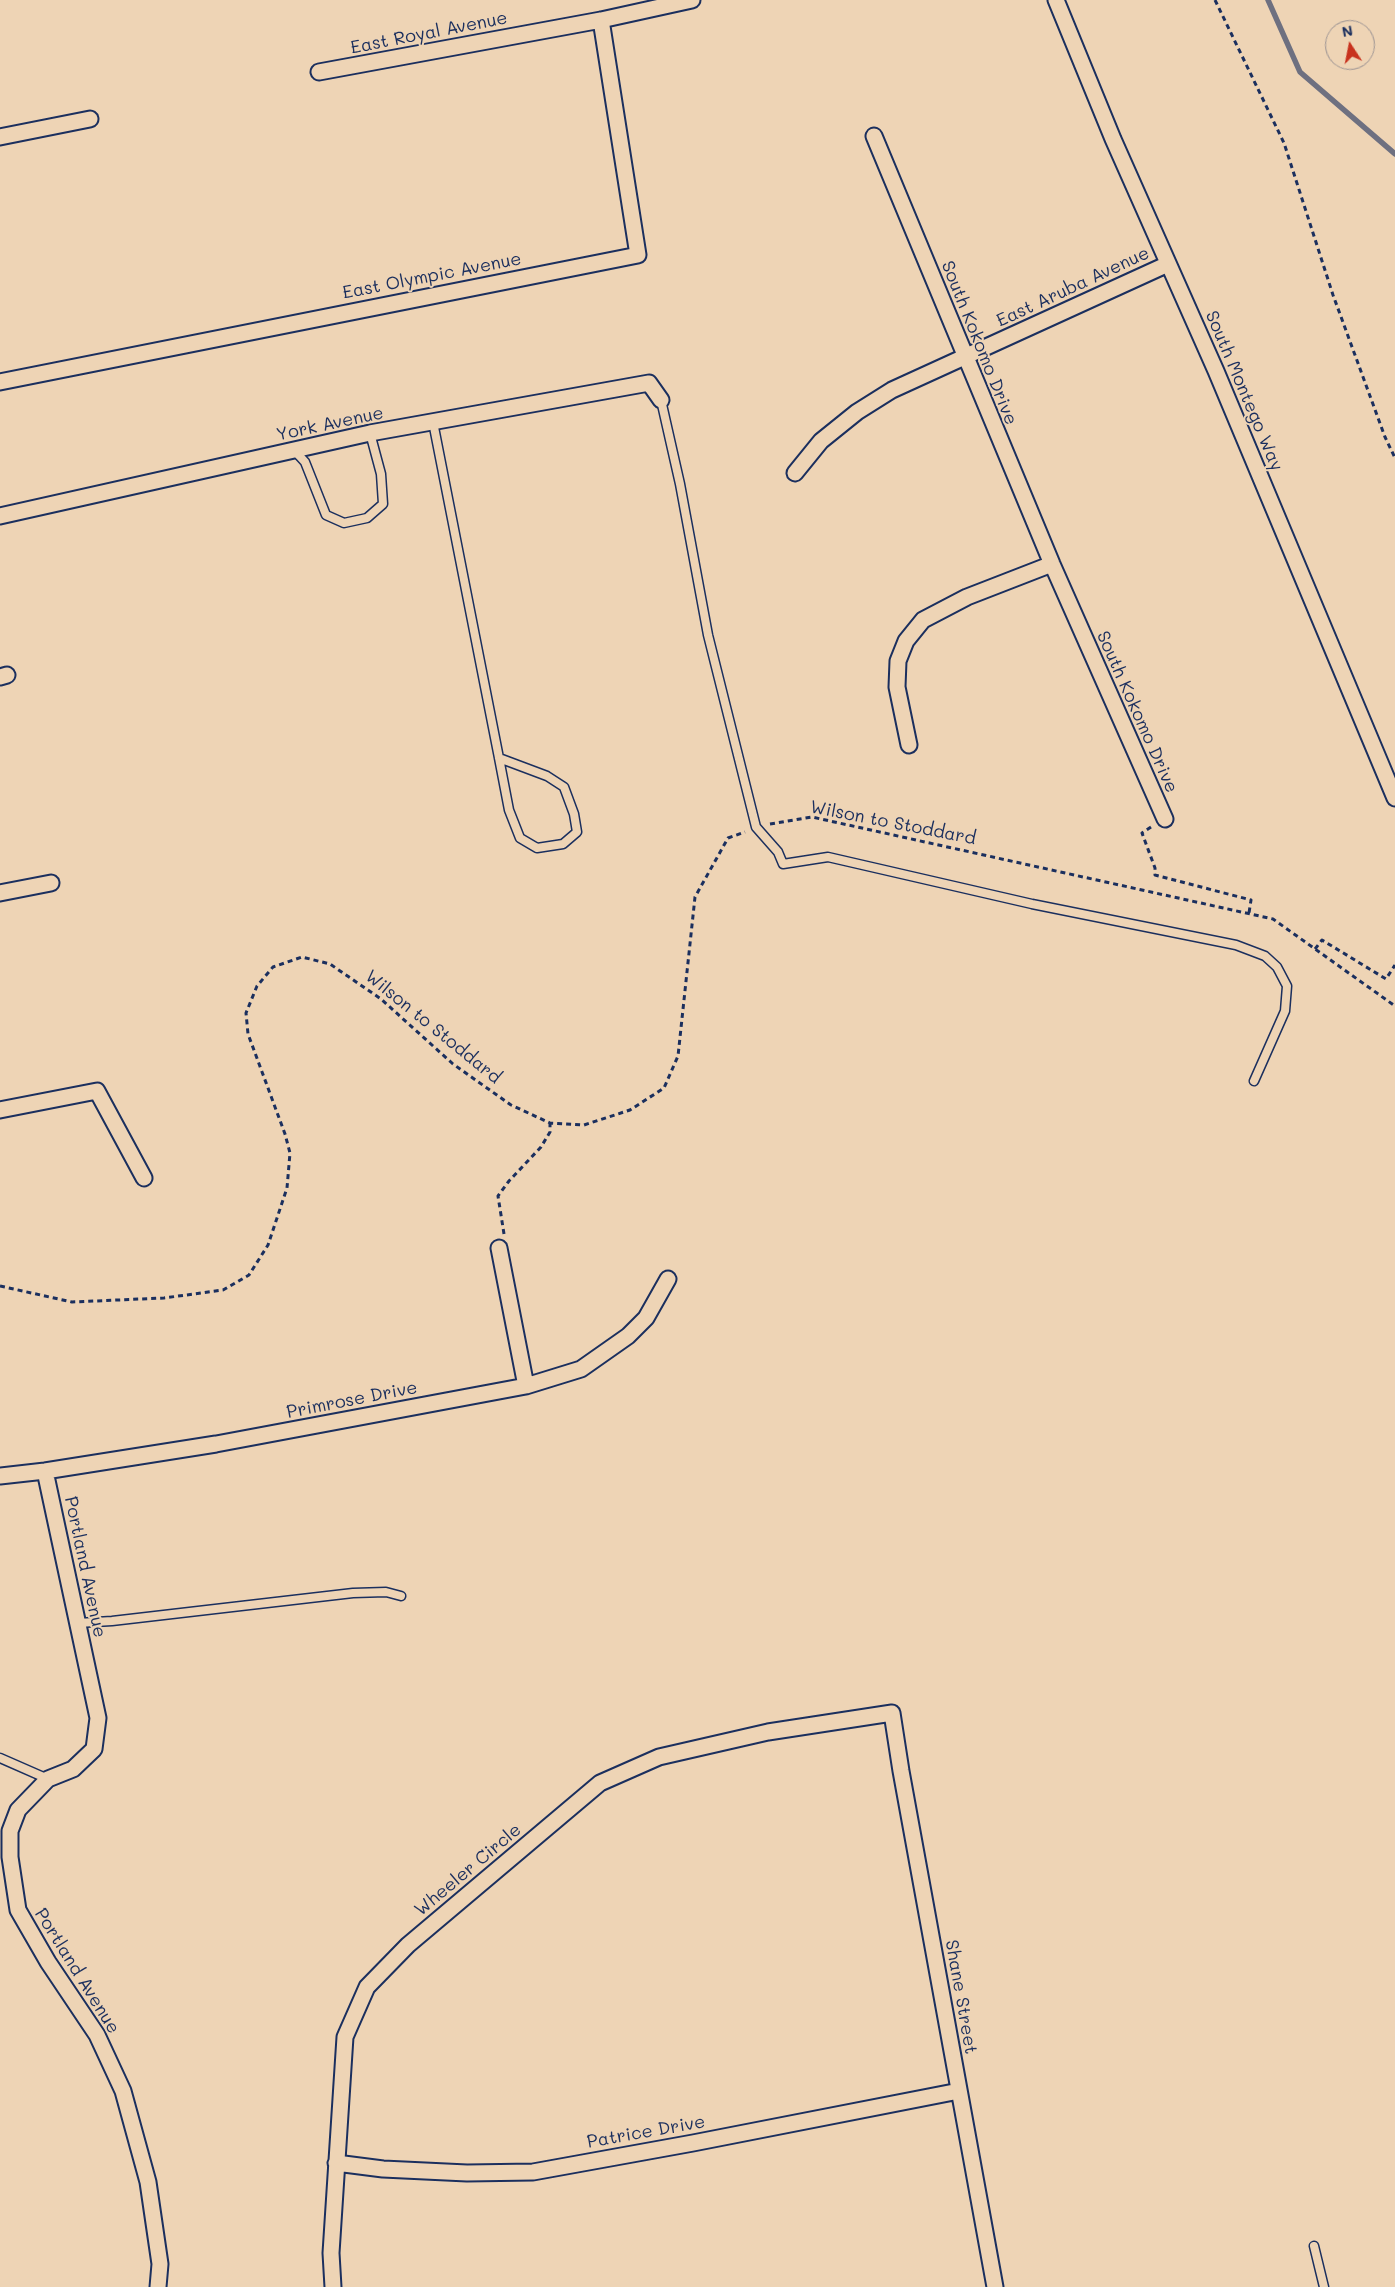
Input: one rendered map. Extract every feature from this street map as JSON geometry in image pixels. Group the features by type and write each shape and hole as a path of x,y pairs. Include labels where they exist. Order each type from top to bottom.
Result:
{"street":[{"name":"East Royal Avenue","path":"319,72 601,20 692,0"},
{"name":"South Montego Way","path":"1056,0 1168,264 1216,371 1395,798"},
{"name":"East Olympic Avenue","path":"0,382 638,255 601,20"},
{"path":"0,136 90,119"},
{"name":"South Kokomo Drive","path":"874,136 964,357 1052,564 1165,820"},
{"name":"East Aruba Avenue","path":"795,473 821,441 857,412 892,390 1168,264"},
{"name":"York Avenue","path":"0,516 370,433 649,383 661,400"},
{"path":"910,745 896,688 898,661 906,642 923,620 967,596 1052,564"},
{"path":"0,893 51,883"},
{"path":"0,1110 97,1091 144,1178"},
{"path":"499,1248 526,1386"},
{"name":"Primrose Drive","path":"0,1476 45,1471 216,1444 526,1386 581,1370 628,1336 646,1318 668,1278"},
{"name":"Portland Avenue","path":"45,1471 98,1718 94,1749 73,1769 48,1779 18,1810 10,1831 10,1857 18,1910 48,1962 97,2035 123,2090 148,2182 160,2264 158,2287"},
{"name":"Shane Street","path":"892,1713 995,2287"},
{"name":"Wheeler Circle","path":"333,2287 331,2253 345,2037 367,1987 408,1945 600,1783 659,1756 768,1732 892,1713"},
{"name":"Patrice Drive","path":"336,2163 383,2169 467,2174 532,2172 693,2143 959,2090"}],"lane":[{"path":"661,400 680,484 708,635 756,827 778,852 783,864 828,857 1032,904 1236,945 1265,956 1277,967 1287,986 1285,1011 1254,1081"},
{"path":"433,422 509,810 520,838 537,848 563,844 577,832 574,814 564,787 547,776 499,758"},
{"path":"294,450 305,462 326,515 344,524 367,518 383,504 382,474 370,433"},
{"path":"78,1623 112,1621 352,1593 386,1592 401,1596"},
{"path":"0,1758 48,1779"},
{"path":"1314,2246 1324,2287"}],"path":[{"path":"1215,0 1284,142 1333,295 1385,437 1395,458"},
{"name":"Wilson to Stoddard","path":"0,1286 72,1302 164,1298 223,1290 249,1275 268,1245 287,1188 290,1153 285,1134 248,1034 246,1013 257,986 273,967 302,957 330,964 381,999 453,1064 511,1105 550,1123 584,1124 630,1110 664,1088 678,1056 694,897 728,838 756,827 781,821 812,818 1273,919 1395,1006"},
{"path":"1165,820 1142,833 1155,868 1154,875 1251,900 1249,914"},
{"path":"1315,949 1322,940 1386,979 1395,965"},
{"path":"499,1248 504,1236 498,1196 509,1181 541,1147 550,1132 550,1123"}],"waterway":[{"path":"1268,0 1300,72 1395,154"}]}
